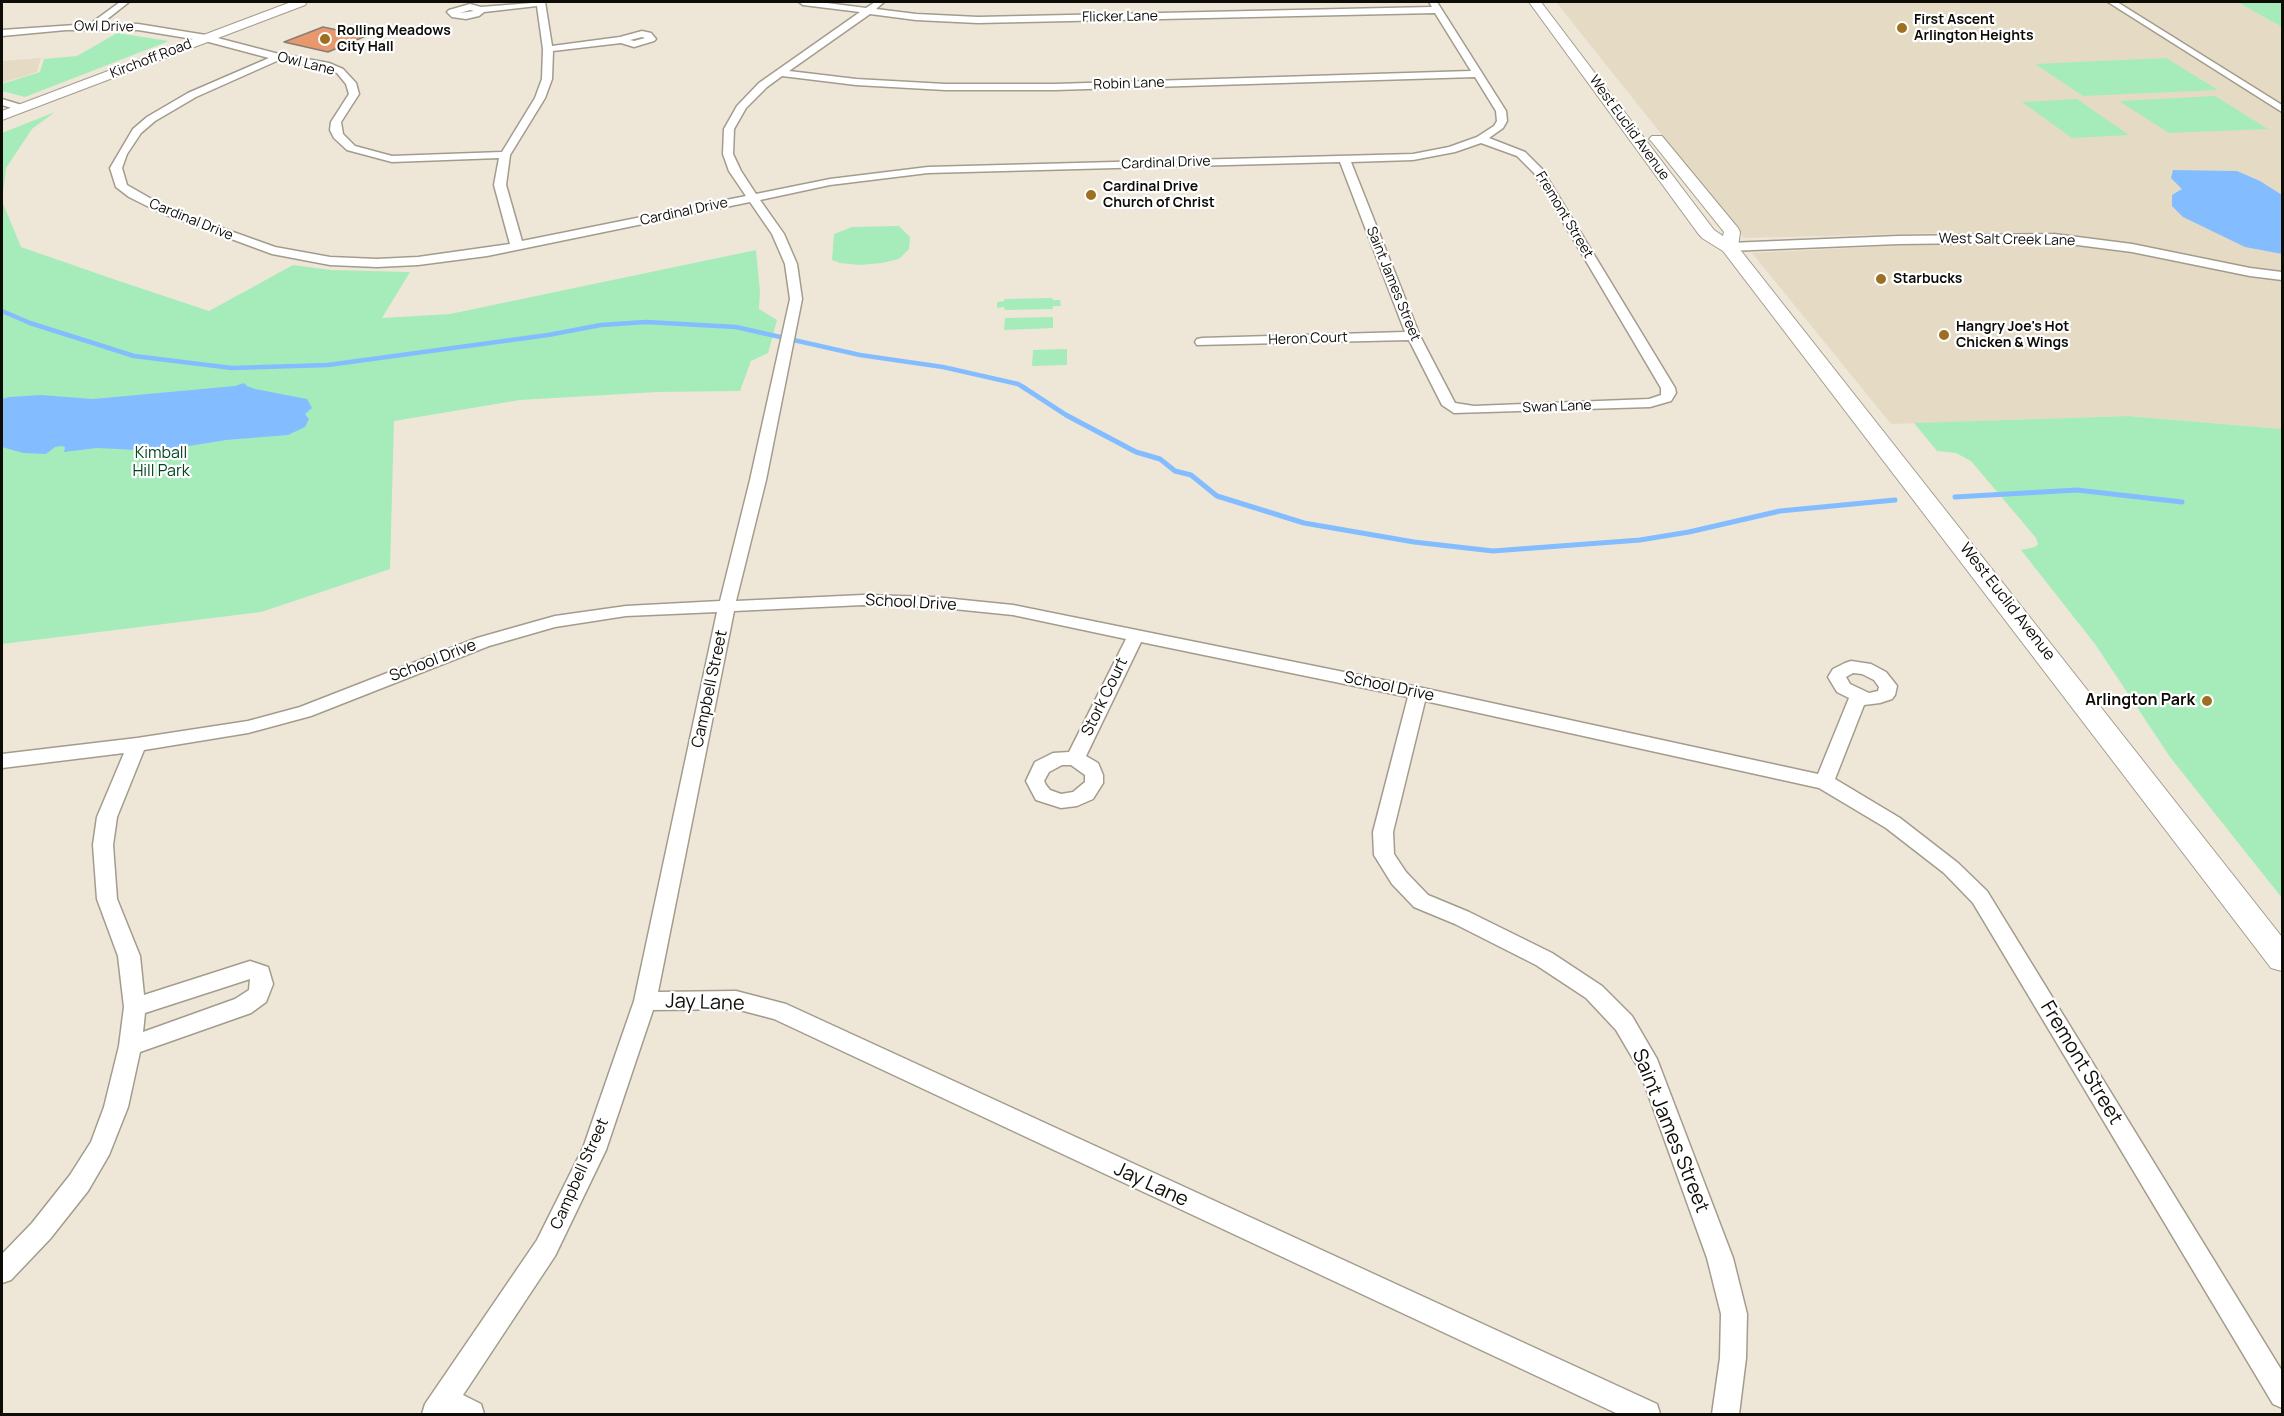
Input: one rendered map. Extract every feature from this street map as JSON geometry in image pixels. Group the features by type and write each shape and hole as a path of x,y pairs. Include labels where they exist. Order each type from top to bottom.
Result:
{"main road":[{"name":"Kirchoff Road","path":"2,116 301,2"},
{"name":"West Euclid Avenue","path":"1535,2 1703,228 1708,234 1729,247 2069,680 2283,959"},
{"name":"West Euclid Avenue","path":"1551,2 1608,75"},
{"name":"West Euclid Avenue","path":"1650,130 1732,231 1729,247"}],"street":[{"path":"93,26 125,2"},
{"path":"481,10 540,2 548,49 546,86 505,155 500,185 517,246"},
{"name":"Flicker Lane","path":"803,2 936,19 999,20 1436,6"},
{"name":"Campbell Street","path":"440,1407 546,1248 594,1150 645,1001 727,605 796,298 790,264 778,234 735,171 728,154 729,129 742,106 763,85 880,2"},
{"path":"2112,2 2283,109"},
{"path":"1436,6 1501,111 1502,121 1498,128 1481,139"},
{"name":"Owl Drive","path":"2,33 93,26 138,27 206,38"},
{"name":"Owl Lane","path":"206,38 278,57 329,66 348,77 354,94 348,107 336,122 335,130 345,142 363,153 392,159 417,160 505,155"},
{"path":"548,49 622,40"},
{"name":"Cardinal Drive","path":"278,57 192,95 151,119 137,131 116,168 122,187 165,211 272,250 330,261 418,261 517,246 830,182 928,170 1423,155 1450,150 1481,139"},
{"name":"Robin Lane","path":"780,73 856,82 945,87 1055,87 1479,74"},
{"path":"2,102 21,108"},
{"name":"Fremont Street","path":"1481,139 1513,150 1534,165 1668,388 1670,393 1666,398"},
{"name":"Saint James Street","path":"1344,159 1413,336 1449,405"},
{"name":"West Salt Creek Lane","path":"1729,247 1898,240 2054,238 2132,248 2250,272 2283,276"},
{"name":"Heron Court","path":"1202,342 1413,336"},
{"name":"Swan Lane","path":"1449,405 1454,409 1473,410 1650,403 1666,398"},
{"name":"School Drive","path":"2,761 137,745 248,727 305,712 483,642 555,622 626,611 863,600 934,602 1013,610 1418,693 1824,782"},
{"name":"Stork Court","path":"1075,759 1136,635"},
{"name":"Saint James Street","path":"1418,693 1383,832 1384,855 1399,878 1421,901 1462,918 1545,959 1594,992 1624,1023 1649,1066 1720,1258 1734,1314 1734,1358 1725,1414"},
{"path":"1824,782 1858,697"},
{"path":"2,1271 41,1231 79,1183 101,1147 116,1107 130,1046 135,1007 129,956 107,899 103,845 107,817 137,745"},
{"name":"Fremont Street","path":"1824,782 1893,823 1952,868 1980,897 2283,1395"},
{"path":"130,1046 243,1006 258,996 262,984 260,973 250,970 135,1007"},
{"name":"Jay Lane","path":"645,1001 736,1000 778,1011 1647,1414"},
{"path":"440,1407 471,1414"}],"shaded area":[{"path":"1556,2 2237,2 2282,27 2282,429 2128,416 1891,424 1752,253 1952,243 1941,233 1744,238"},
{"path":"41,58 37,72 2,83 2,61"}],"green space":[{"path":"2237,2 2282,2 2282,27"},
{"path":"117,33 169,41 25,97 2,91 2,84 40,72 44,59 77,56"},
{"path":"2166,58 2218,90 2083,96 2035,64"},
{"path":"2215,96 2268,129 2169,133 2119,101"},
{"path":"2077,99 2129,135 2072,138 2022,102"},
{"path":"55,112 32,129 6,168 2,201 2,133"},
{"name":"Kimball Hill Park","path":"2,201 21,247 209,311 293,265 331,270 410,272 382,318 450,314 756,250 760,292 759,309 777,320 768,353 751,361 740,391 658,392 520,400 394,421 390,569 261,612 2,644"},
{"path":"899,226 910,237 909,249 899,259 859,265 832,260 834,234 852,227"},
{"path":"1052,298 1060,300 1061,306 1053,306 1053,309 1005,310 1004,307 997,308 997,302 1005,299"},
{"path":"1053,317 1053,328 1004,330 1005,318"},
{"path":"1067,349 1067,365 1032,366 1033,350"},
{"name":"Arlington Park","path":"2128,416 2282,429 2282,898 2170,757 2095,644 2021,550 2035,547 2038,544 2036,538 1971,461 1956,453 1937,451 1914,423"}],"water":[{"path":"2173,170 2237,171 2260,181 2282,195 2282,254 2245,247 2183,217 2172,206 2172,195 2182,189 2171,178"},
{"path":"244,383 255,389 307,399 312,408 305,414 309,419 305,427 288,435 226,440 158,451 97,448 64,452 65,447 61,446 55,447 46,454 23,453 2,447 2,399 9,397 41,395 93,399 235,386"}],"building":[{"name":"Rolling Meadows City Hall","path":"323,27 366,36 328,52 284,42"}],"waterway":[{"path":"2,311 30,323 134,356 232,368 328,365 548,335 601,325 646,322 736,327 860,355 943,367 1018,384 1026,389"},
{"path":"1023,387 1066,415 1136,452 1160,459 1175,471 1191,475 1217,496 1304,523 1414,542 1493,551 1640,540 1689,532 1780,511 1895,500"},
{"path":"1955,497 2077,490 2182,502"}],"place":[{"name":"First Ascent Arlington Heights","path":"1902,28"},
{"name":"Rolling Meadows City Hall","path":"325,39"},
{"name":"Cardinal Drive Church of Christ","path":"1091,195"},
{"name":"Starbucks","path":"1881,279"},
{"name":"Hangry Joe's Hot Chicken & Wings","path":"1944,335"},
{"name":"Arlington Park","path":"2207,701"}]}
